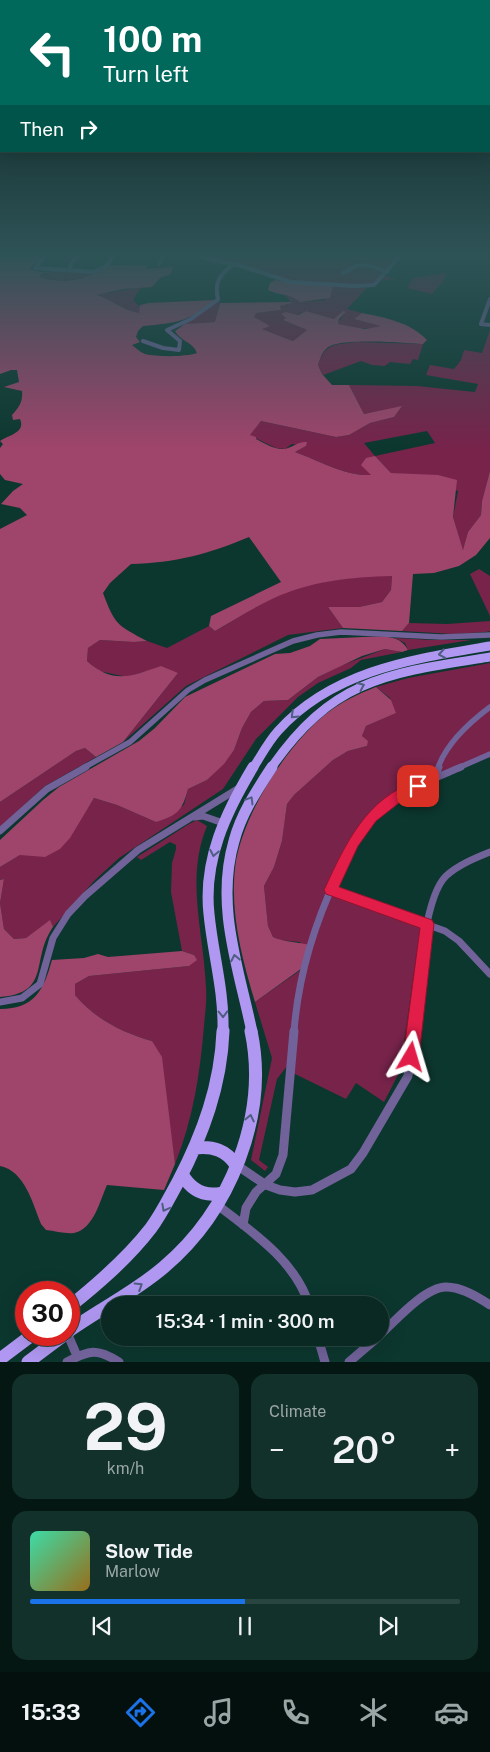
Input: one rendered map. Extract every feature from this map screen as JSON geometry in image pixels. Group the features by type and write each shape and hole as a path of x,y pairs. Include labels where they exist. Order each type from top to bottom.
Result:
{"main road":[{"path":"80,1297 116,1266 160,1216 195,1148 212,1106 222,1043 222,990 208,905 213,858 223,823 241,786 278,731 302,707 324,691 356,676 393,663 490,646"},
{"path":"80,1325 163,1269 199,1230 219,1198 236,1165 252,1109 256,1071 255,1053 228,923 229,863 234,837 246,808 292,738 314,715 330,704 356,688 377,680 413,670 490,656"},
{"path":"195,1148 206,1146 222,1151 232,1157 236,1165"},
{"path":"182,1174 187,1184 196,1190 219,1198"},
{"path":"0,1360 18,1346"},
{"path":"28,1362 49,1346"}],"street":[{"path":"143,340 163,348 179,350 180,341 167,329 187,321"},
{"path":"482,321 481,324 490,325"},
{"path":"0,831 47,789 130,742 195,685 293,641 308,637 340,634 390,634 439,637 490,635"},
{"path":"435,779 442,756 475,718 490,707"},
{"path":"243,1225 246,1208 256,1192 276,1174 283,1155 296,1003 310,945 321,912 353,842 371,818 399,796 490,754"},
{"path":"0,1002 24,998 35,990 42,976 53,938 68,914 85,896 138,850 241,786"},
{"path":"192,818 203,816 223,823"},
{"path":"236,1165 266,1185 280,1190 295,1192 312,1190 351,1169 363,1153 408,1076 427,924 436,892 446,876 472,859 490,852"},
{"path":"331,890 445,932 459,941 490,974"},
{"path":"219,1198 243,1225 295,1275 306,1296"},
{"path":"389,1327 431,1291 445,1286 464,1291 490,1305"},
{"path":"73,1346 77,1356"},
{"path":"320,1346 325,1362"},
{"path":"349,1362 367,1346"},
{"path":"66,1362 84,1352 96,1350 108,1354 120,1362"}],"shaded area":[{"path":"0,321 179,321 143,326 138,331 136,337 140,342 132,345 143,353 164,356 197,353 193,346 175,331 185,324 215,321 260,321 270,326 262,329 293,341 307,330 284,321 339,321 338,324 365,329 381,326 360,321 397,322 413,329 427,340 423,344 358,342 334,345 327,348 321,356 318,365 322,374 332,385 349,385 364,414 402,406 394,417 370,423 349,435 336,437 261,421 250,435 270,446 281,449 307,442 306,446 295,452 351,473 371,475 361,465 366,458 375,456 391,473 438,475 457,480 453,517 463,550 468,532 481,515 482,501 490,471 490,538 476,555 459,566 434,573 413,574 409,623 402,631 343,628 328,607 359,607 382,602 391,590 392,576 361,577 301,588 265,603 215,631 209,626 211,616 281,582 249,537 220,548 177,560 131,564 110,583 103,593 118,623 147,641 100,640 88,648 87,661 97,669 114,676 132,675 161,666 178,673 123,742 96,757 85,748 76,751 0,802 0,529 27,515 20,508 1,504 13,491 23,484 5,480 0,474 0,448 3,444 0,441 21,428 20,419 13,420 12,415 20,404 22,391 4,387 19,382 17,370 0,374"},
{"path":"190,321 216,321 216,322 185,324"},
{"path":"260,321 284,321 307,330 293,341 260,328 269,326"},
{"path":"340,321 361,321 383,326 366,328 337,324"},
{"path":"490,330 490,471 482,501 481,515 468,532 463,551 453,517 458,491 413,476 391,473 375,456 369,471 371,475 361,475 332,467 295,452 306,446 292,444 285,449 276,448 249,435 261,421 336,437 349,435 370,423 394,417 401,407 364,414 349,385 417,386 475,392 478,384 426,375 430,365 454,369 461,360 464,350 482,353","holes":["427,431 435,443 375,456 364,443"]},
{"path":"357,342 423,344 418,360 413,359 410,364 390,362 385,366 372,365 361,361 323,375 318,365 328,348"},
{"path":"479,569 490,576 490,616 470,574"},
{"path":"366,576 392,576 391,590 382,602 359,607 328,607 343,628 288,635 186,686 123,742 178,673 147,671 127,677 99,671 87,661 88,648 100,640 147,641 167,648 209,626 215,631 278,595 317,583"},
{"path":"490,621 490,631 486,632 453,634 402,631 409,623 447,624"},
{"path":"394,638 408,650 402,652 385,649 362,656 318,677 288,700 264,701 251,712 242,728 234,750 224,764 207,780 188,789 184,802 174,814 156,822 117,805 94,798 70,838 60,849 45,857 20,855 0,867 0,840 43,800 59,787 139,741 155,728 185,697 275,654 290,653 310,646 320,639"},
{"path":"395,638 471,640 408,650 405,643"},
{"path":"385,649 402,652 361,660 351,668 318,683 298,697 256,739 223,789 119,858 95,880 53,927 50,921 26,938 14,939 4,929 0,903 4,879 0,880 0,867 20,855 31,855 85,812 94,798 117,805 156,822 184,805 188,789 207,780 234,750 242,728 251,712 264,701 288,700 318,677 340,666"},
{"path":"490,663 490,754 418,786 371,818 331,890 421,922 400,1071 384,1102 356,1083 346,1099 291,1072 291,1061 277,1079 259,1160 268,1167 265,1171 251,1160 272,1058 255,1002 305,967 300,942 280,940 273,937 268,926 264,886 274,867 282,841 287,804 294,795 333,760 348,751 367,746 362,736 366,726 395,713 390,698 376,687 408,678"},
{"path":"376,687 391,700 396,713 366,726 362,736 368,741 367,746 348,751 333,760 294,795 287,804 282,841 274,867 264,886 268,926 273,937 310,945 305,966 255,1002 238,936 234,902 235,868 246,827 268,784 296,744 326,714 356,695"},
{"path":"85,748 96,757 45,786 0,827 0,802 76,751"},
{"path":"197,820 207,826 197,866 196,886 205,967 206,1003 195,1096 187,1130 175,1164 168,1116 152,1041 120,1029 91,1011 75,995 75,984 89,976 189,966 194,955 182,951 171,892 172,863 176,845 170,842 141,860 137,857"},
{"path":"4,879 0,903 0,880"},
{"path":"0,903 4,929 14,939 26,938 50,920 53,927 46,939 34,982 27,989 16,994 0,997"},
{"path":"182,951 194,955 197,960 189,966 89,976 75,984 75,995 91,1011 120,1029 152,1041 162,1057 175,1164 164,1190 107,1185 87,1226 74,1233 46,1230 41,1224 22,1181 9,1169 0,1166 0,1009 12,1008 30,1001 41,988 52,960 84,958 98,954 108,957"}],"route":[{"path":"411,1057 427,924 331,890 353,842 371,818 381,808 418,786"}]}
